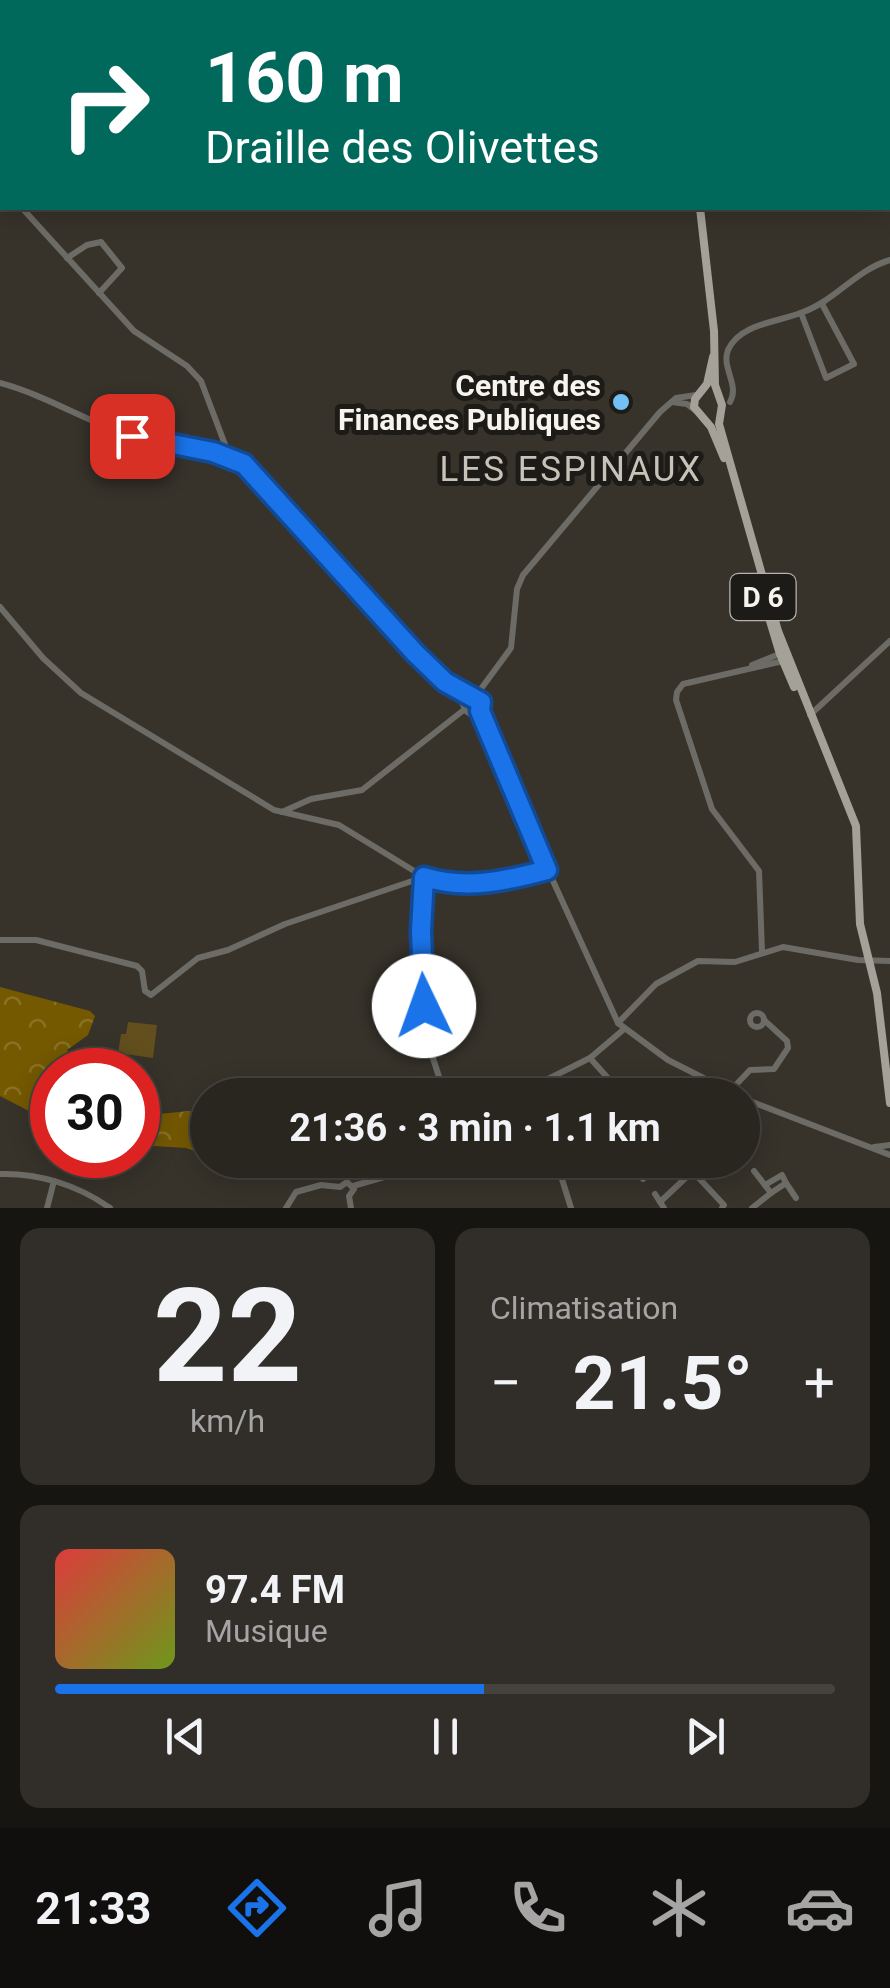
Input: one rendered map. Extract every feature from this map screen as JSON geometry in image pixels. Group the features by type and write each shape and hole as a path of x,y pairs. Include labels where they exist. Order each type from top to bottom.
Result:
{"main road":[{"path":"700,210 721,411 713,418 704,418 695,410 698,394 707,384 714,348"},
{"path":"698,394 717,394"},
{"name":"D 6","path":"721,411 721,433 771,619 858,834 859,912 877,993 890,1103"},
{"name":"D 6","path":"704,418 716,435 731,472"}],"street":[{"path":"24,210 134,331 186,366 200,381 229,456"},
{"path":"66,258 94,242 100,242 112,253 122,268 99,293"},
{"path":"721,411 735,393 726,354 731,344 751,328 822,304 866,268 890,260"},
{"path":"801,313 826,378 833,377 854,364 822,304"},
{"path":"0,382 132,436 229,456 258,477 415,653 472,706 489,734 620,1026 668,1060 703,1078"},
{"path":"281,812 311,799 362,790 472,706 511,648 517,588 523,575 670,402 698,394"},
{"path":"717,394 730,402"},
{"path":"670,402 687,404 695,410"},
{"path":"0,607 43,658 81,693 281,812 339,825 424,877 447,884 507,880 547,870"},
{"path":"810,715 890,641"},
{"path":"762,951 759,870 712,809 676,700 683,684 784,657"},
{"path":"0,940 36,940 136,966 142,970 144,991 151,995 198,958 424,877"},
{"path":"424,877 421,931 428,1040 440,1078"},
{"path":"550,1078 590,1058 656,984 687,965 707,960 736,962 783,946 858,960 890,961"},
{"path":"746,1078 750,1070 774,1069 788,1048 787,1042 764,1020"},
{"path":"590,1058 608,1078"},
{"path":"760,1104 868,1147 888,1149"},
{"path":"0,1174 29,1174 85,1193 110,1208"},
{"path":"765,1185 778,1174 796,1198"},
{"path":"340,1187 345,1182 353,1186 381,1178"},
{"path":"562,1178 571,1208"},
{"path":"654,1194 662,1205 687,1178"},
{"path":"699,1178 725,1207"},
{"path":"759,1178 771,1193"},
{"path":"47,1208 54,1182"},
{"path":"752,1208 786,1183"},
{"path":"286,1208 296,1192 320,1185 340,1187"},
{"path":"351,1208 349,1196 353,1186"},
{"path":"340,1187 342,1194 349,1196"}],"green space":[{"path":"0,987 90,1011 95,1016 88,1035 70,1048 30,1048 30,1112 0,1096"},
{"path":"190,1112 190,1149 160,1146 160,1114"}],"shaded area":[{"path":"128,1022 157,1025 154,1048 119,1048 121,1034 126,1034"}],"place":[{"name":"Centre des Finances Publiques","path":"621,402"}],"district":[{"name":"LES ESPINAUX","path":"571,469"}],"route":[{"path":"132,436 229,456 244,464 415,653 445,682 481,702 480,711 489,734 547,870 507,880 464,884 424,877 424,1006"}]}
